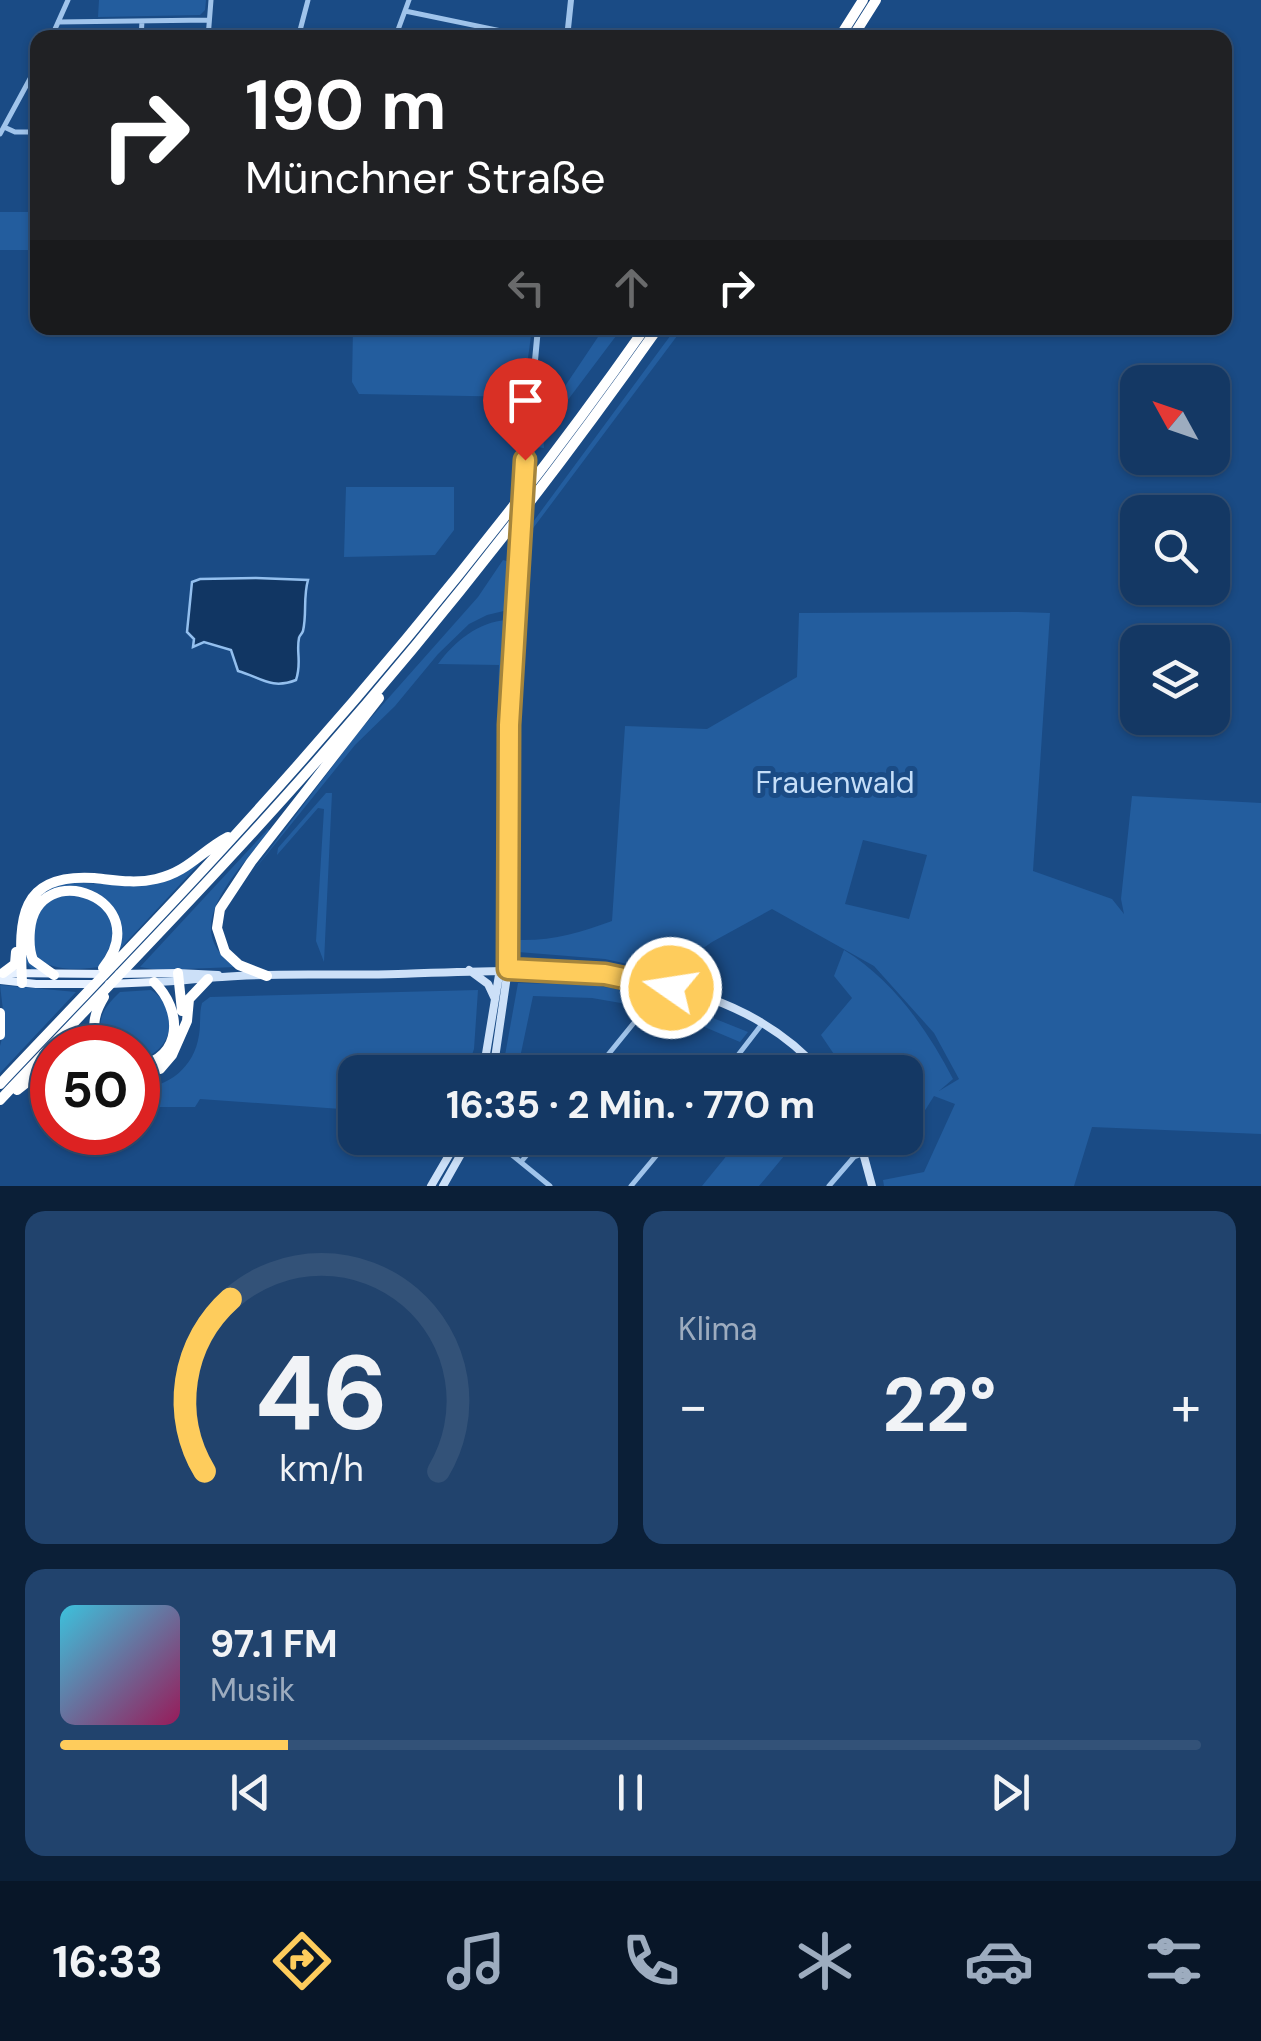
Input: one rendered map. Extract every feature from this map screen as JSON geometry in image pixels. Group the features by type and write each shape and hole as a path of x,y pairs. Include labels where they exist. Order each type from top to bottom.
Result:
{"highway":[{"path":"844,30 863,0"},
{"path":"857,30 876,0"},
{"path":"0,1084 238,832 451,584 641,335"},
{"path":"0,1101 151,942 389,677 516,520 653,335"},
{"path":"268,976 240,965 225,952 217,928 220,910 251,862 380,697 389,677"},
{"path":"1,975 15,964 27,906 49,886 77,878 140,882 171,875 238,832"},
{"path":"56,980 35,964 30,954 35,912 44,900 59,892 89,893 110,911 117,938 110,958 89,990"},
{"path":"20,942 22,979"},
{"path":"180,977 182,1027"},
{"path":"160,1067 176,1049 192,992 208,979"},
{"path":"94,1025 114,980"},
{"path":"149,980 172,1002 174,1028 168,1048 160,1055"},
{"path":"0,1013 0,1035"},
{"path":"0,1101 30,1080"}],"main road":[{"path":"486,1055 504,969"},
{"path":"495,1055 504,969"},
{"path":"180,977 504,969 587,972 648,982 722,1005 762,1024 803,1055"},
{"path":"469,970 488,984 496,1002"},
{"path":"1,975 56,980 149,980 207,972 222,976"},
{"path":"56,980 72,975 149,980"},
{"path":"431,1186 449,1155"},
{"path":"443,1186 460,1155"},
{"path":"864,1155 872,1186"}],"street":[{"path":"54,30 68,0"},
{"path":"208,30 211,0"},
{"path":"300,30 308,0"},
{"path":"398,30 409,0"},
{"path":"568,30 571,0"},
{"path":"405,11 497,30"},
{"path":"58,22 209,20"},
{"path":"141,30 142,21"},
{"path":"30,79 2,130 30,132"},
{"path":"504,969 499,853 506,798 518,546 537,335"},
{"path":"648,982 653,990 650,1004"},
{"path":"608,1055 650,1004 671,988"},
{"path":"737,1055 762,1024"},
{"path":"512,1155 550,1186"},
{"path":"521,1162 527,1155"},
{"path":"631,1186 657,1155"},
{"path":"828,1186 859,1155"}],"green space":[{"path":"99,0 206,0 200,15 98,17"},
{"path":"0,212 30,212 29,250 0,250"},
{"path":"353,335 531,335 520,397 359,394 352,382"},
{"path":"599,335 617,335 543,433 544,448 537,447 538,431"},
{"path":"671,335 678,335 528,535 530,526"},
{"path":"346,487 454,487 454,530 435,555 344,557"},
{"path":"503,560 510,562 508,610 469,624 438,654 395,706 355,745 251,874 361,729 478,597"},
{"name":"Frauenwald","path":"799,613 1050,613 1033,871 1112,899 1124,914 1121,899 1132,796 1261,803 1261,1134 1092,1127 1074,1186 884,1186 883,1180 924,1172 955,1104 934,1096 923,1114 923,1055 835,1055 821,1035 852,998 834,976 844,950 878,976 920,1024 953,1079 939,1091 959,1079 934,1033 874,966 772,909 712,942 668,973 605,959 518,952 517,940 566,935 612,921 625,726 707,729 797,677","holes":["863,840 927,855 909,919 845,904"]},
{"path":"507,620 504,706 498,706 499,665 438,664 468,634 486,624"},
{"path":"326,793 332,793 324,962 316,941 324,809 318,808 277,855 278,848"},
{"path":"268,829 230,880 212,917 212,934 219,951 236,967 140,967"},
{"path":"200,863 118,951 118,922 108,901 91,890 71,887 51,893 35,907 27,928 33,906 42,892 56,885 149,883"},
{"path":"77,891 107,910 115,937 99,967 49,965 35,957 34,931 39,912 52,900"},
{"path":"27,929 29,958 44,971 32,970 25,961"},
{"path":"518,983 592,985 641,993 645,997 638,1006 592,998 533,996 521,1055 505,1055"},
{"path":"0,985 76,992 45,1025 30,1025 30,1041 0,1073 5,1027"},
{"path":"151,990 161,998 170,1019 166,1040 160,1047 160,1025 101,1025 108,1005 120,992"},
{"path":"478,990 474,1049 472,1055 338,1055 338,1109 200,1099 195,1107 160,1107 160,1084 170,1080 192,1057 202,1003 210,997"},
{"path":"668,1000 748,1032 740,1042 695,1023 655,1013"},
{"path":"727,1155 785,1155 759,1186 702,1186"}],"shaded area":[{"path":"308,580 296,680 272,683 238,671 231,650 204,642 193,647 194,639 187,632 192,582"}],"route":[{"path":"525,460 506,798 508,969 605,974 671,988"}]}
